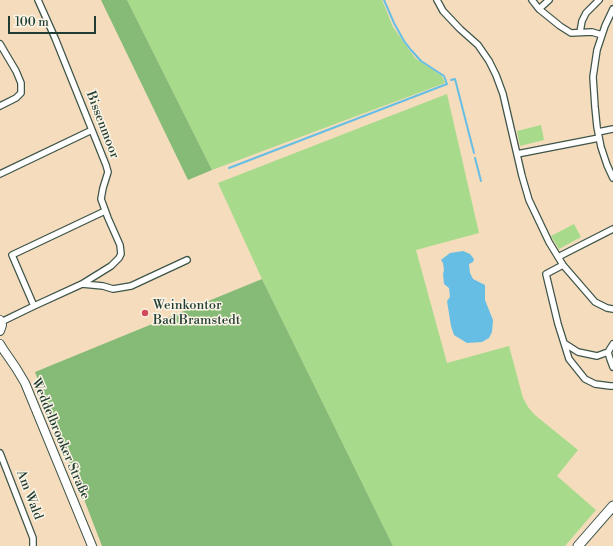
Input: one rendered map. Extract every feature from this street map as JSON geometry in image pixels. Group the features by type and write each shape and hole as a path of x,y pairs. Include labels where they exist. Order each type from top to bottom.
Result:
{"main road":[{"path":"578,546 613,506"}],"street":[{"name":"Bissenmoor","path":"1,321 82,284 111,266 121,254 120,245 101,199 108,172 106,165 38,0"},
{"path":"437,0 443,11 478,45 489,61 496,75 503,94 529,200 558,257 563,265 595,302 607,308 613,309"},
{"path":"532,0 539,9 571,33 592,32 602,35"},
{"path":"539,9 549,0"},
{"path":"580,32 582,21 586,13 600,0"},
{"path":"613,9 605,26 597,50 593,77 599,135 607,165 613,178"},
{"path":"605,26 613,16"},
{"path":"0,44 16,71 21,83 21,93 16,98 0,106"},
{"path":"517,154 599,135 613,129"},
{"path":"0,174 92,130"},
{"path":"34,306 12,255 105,211"},
{"path":"558,257 613,229"},
{"path":"82,284 102,286 113,289 131,286 187,260"},
{"path":"563,265 546,274 558,324 569,359 585,379 595,384 613,386"},
{"path":"98,273 102,286"},
{"path":"0,331 1,321"},
{"path":"564,343 578,352 597,356 608,352 613,344"},
{"name":"Weddelbrooker Straße","path":"0,344 25,383 92,546"},
{"path":"608,352 613,367"},
{"name":"Am Wald","path":"0,453 33,538 33,546"}],"green space":[{"path":"101,0 127,0 212,170 188,180"},
{"path":"127,0 382,0 393,27 415,58 442,76 445,83 212,170"},
{"path":"447,94 479,233 416,250 447,363 509,346 523,398 528,407 535,415 578,450 557,476 596,510 565,546 393,546 262,279 218,183"},
{"path":"541,125 544,140 520,146 517,131"},
{"path":"574,224 581,237 559,249 551,236"},
{"path":"262,279 393,546 102,546 35,372"}],"water":[{"path":"463,251 470,254 474,259 473,262 469,264 470,273 473,279 485,285 485,300 493,320 492,332 489,338 482,342 467,343 454,335 451,326 447,301 450,297 449,288 444,284 444,270 441,260 450,253"}],"waterway":[{"path":"229,168 447,84 444,76 421,61 404,41 384,0"},
{"path":"451,80 455,79 474,153"},
{"path":"475,158 481,181"}],"place":[{"name":"Weinkontor Bad Bramstedt","path":"145,313"}]}
